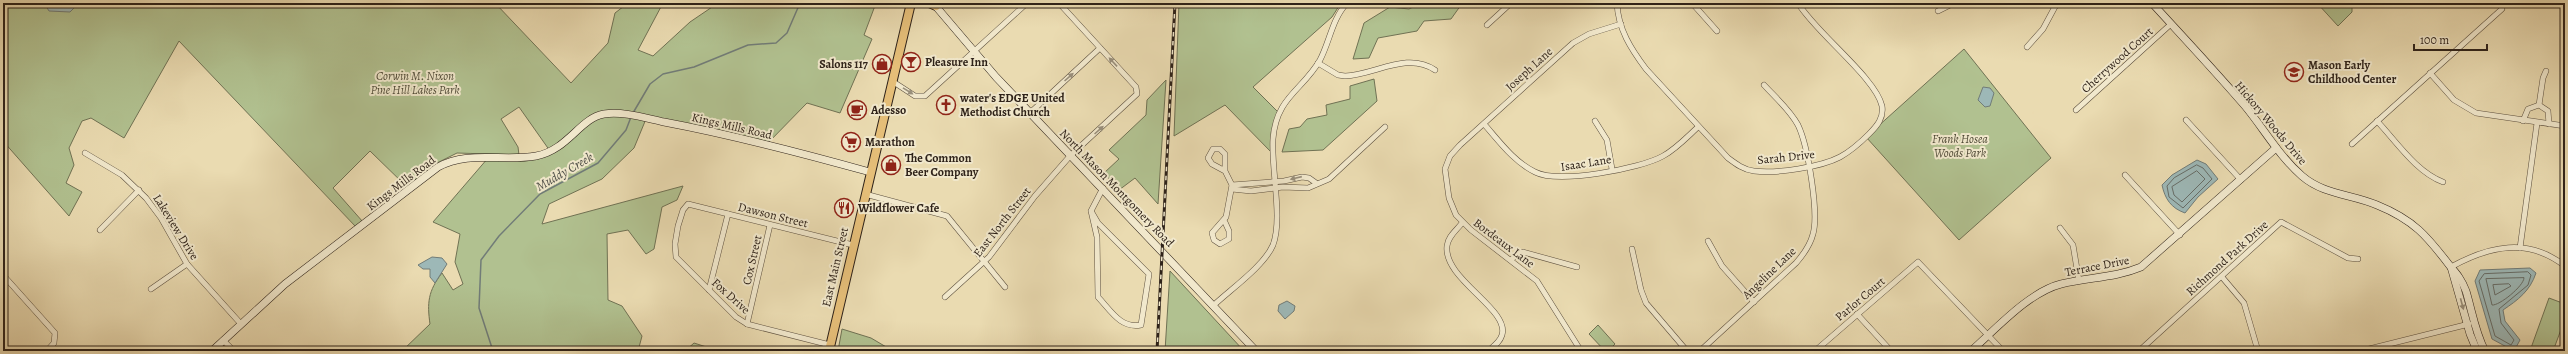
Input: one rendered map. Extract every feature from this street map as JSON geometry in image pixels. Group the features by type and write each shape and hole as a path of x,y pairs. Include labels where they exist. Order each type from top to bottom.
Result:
{"main road":[{"name":"East Main Street","path":"829,348 870,172 912,4"}],"street":[{"path":"892,81 915,96 925,96 1027,3"},
{"path":"1030,113 1100,48 1059,3"},
{"path":"1214,305 1264,258 1272,246 1276,233 1273,138 1279,113 1292,91 1318,63 1338,14 1347,3"},
{"path":"1488,25 1511,3"},
{"name":"Sarah Drive","path":"1617,3 1621,24 1635,55 1698,127 1728,158 1746,169 1767,172 1808,166 1835,159 1851,150 1878,126 1882,108 1871,86 1812,21 1798,3"},
{"path":"1692,3 1717,30"},
{"path":"1938,10 1954,3"},
{"path":"2027,47 2043,30 2057,3"},
{"name":"Hickory Woods Drive","path":"2152,3 2245,106 2276,148 2297,171 2318,187 2333,194 2372,203 2411,223 2432,241 2451,267 2471,323 2485,351"},
{"name":"North Mason Montgomery Road","path":"933,4 974,52 1070,156 1103,188 1256,351"},
{"path":"2352,144 2502,9"},
{"name":"Joseph Lane","path":"1460,145 1573,43 1589,34 1621,24"},
{"name":"Cherrywood Court","path":"2076,110 2171,24"},
{"name":"East North Street","path":"945,297 985,262 1035,196 1070,156 1132,100 1138,91 1100,48"},
{"path":"1318,63 1338,75 1345,76 1407,62 1418,62 1435,70"},
{"path":"2539,105 2543,78 2546,71"},
{"path":"2430,73 2454,100 2469,110 2487,116 2565,126"},
{"name":"Angeline Lane","path":"1700,351 1796,263 1811,242 1815,217 1808,166 1797,124 1764,85"},
{"path":"2523,121 2528,109 2539,105"},
{"path":"2539,105 2548,111 2549,124"},
{"name":"Kings Mills Road","path":"212,351 293,278 447,162 463,158 527,157 548,153 562,146 594,117 602,114 617,113 646,118 731,137 870,172"},
{"path":"2186,120 2241,180"},
{"path":"1595,121 1607,140 1612,169"},
{"path":"2377,121 2418,166 2432,178 2443,182"},
{"path":"2520,248 2537,123"},
{"name":"Isaac Lane","path":"1484,124 1517,160 1537,173 1564,178 1612,169 1664,156 1698,127"},
{"path":"1274,185 1304,189 1329,179 1385,127"},
{"name":"Bordeaux Lane","path":"1460,145 1450,156 1445,169 1451,205 1462,223 1511,260 1542,287 1580,351"},
{"name":"Terrace Drive","path":"1971,351 2041,292 2060,284 2124,273 2141,267 2180,235 2276,148"},
{"path":"1224,220 1229,231 1229,239 1220,244 1214,240 1212,233 1224,220 1232,187 1225,172 1225,154 1220,149 1213,149 1208,158 1212,164 1225,172"},
{"name":"Lakeview Drive","path":"84,153 122,175 139,190 158,214 187,264 241,324"},
{"path":"2126,175 2180,235"},
{"path":"1232,187 1251,191 1302,177 1309,178 1316,183"},
{"path":"1091,211 1098,223 1149,274 1141,324 1133,326 1124,324 1098,297 1097,237 1091,211 1103,188"},
{"path":"100,230 139,190"},
{"path":"865,194 948,216 1005,287"},
{"name":"Dawson Street","path":"676,257 675,244 678,226 683,210 688,204 853,245"},
{"path":"709,290 728,214"},
{"name":"Richmond Park Drive","path":"2140,351 2281,222 2348,258 2358,259"},
{"path":"1462,223 1450,237 1446,246 1448,258 1455,270 1501,322 1503,333 1488,351"},
{"name":"Cox Street","path":"747,324 770,225"},
{"path":"2060,228 2073,245 2079,281"},
{"path":"1708,241 1722,266 1754,302"},
{"path":"2451,267 2485,250 2520,248 2546,255 2565,266"},
{"path":"1632,249 1641,290 1646,303 1686,351"},
{"path":"1511,260 1517,254 1523,252 1578,267"},
{"name":"Fox Drive","path":"676,257 736,317 747,324 829,348"},
{"name":"Parlor Court","path":"1815,351 1918,262 1989,335"},
{"path":"151,289 187,264"},
{"path":"3,275 55,334 54,343 47,351"},
{"path":"2222,277 2244,303 2258,351"},
{"path":"1857,314 1891,351"},
{"path":"2361,351 2471,323"},
{"name":"Hickory Woods Drive","path":"2471,323 2477,351"},
{"path":"1989,335 2003,351"},
{"path":"223,340 234,351"}],"green space":[{"name":"Corwin M. Nixon Pine Hill Lakes Park","path":"3,3 495,3 571,83 608,43 615,13 628,3 663,3 638,50 653,56 690,22 718,3 876,3 864,35 872,39 840,113 807,103 766,145 646,119 634,148 602,179 549,204 542,224 683,186 677,200 662,207 654,249 646,254 628,230 607,234 608,300 622,306 642,336 638,351 402,351 430,324 429,303 431,292 437,279 442,273 453,290 463,284 455,262 460,234 433,222 488,158 520,157 550,151 519,107 501,119 518,147 519,155 457,153 433,165 407,187 370,151 333,188 363,222 356,227 179,41 124,138 91,118 82,121 69,148 74,165 66,183 82,192 69,216 3,141 6,128 3,124"},
{"path":"1179,3 1348,3 1343,8 1339,6 1332,17 1253,87 1279,113 1272,153 1225,105 1174,136"},
{"path":"1421,3 1461,5 1451,19 1424,21 1417,31 1378,38 1369,58 1353,59 1364,23 1390,7 1409,9"},
{"path":"2317,3 2352,3 2352,12 2338,26"},
{"name":"Frank Hosea Woods Park","path":"1964,49 2051,158 1959,240 1866,137"},
{"path":"1374,79 1377,101 1323,150 1282,152 1289,129 1300,127 1307,119 1327,115 1326,105 1350,99 1350,86"},
{"path":"1166,80 1158,204 1135,178 1119,190 1104,173 1119,159 1109,150 1146,115 1147,100"},
{"path":"1170,271 1244,351 1165,351"},
{"path":"2549,298 2565,304 2565,319 2553,351 2539,351 2531,348"},
{"path":"1598,325 1615,344 1608,351 1605,351 1589,334"},
{"path":"842,329 871,338 893,351 838,351"},
{"path":"694,343 719,351 685,351"}],"water":[{"path":"44,3 79,3 70,12 49,11"},
{"path":"1983,87 1990,88 1994,93 1990,106 1985,107 1978,100"},
{"path":"2197,160 2206,164 2218,179 2198,197 2185,213 2172,206 2165,195 2162,185 2172,175"},
{"path":"432,257 442,258 447,264 435,283 430,277 430,269 423,269 418,265"},
{"path":"2530,268 2536,273 2527,290 2503,310 2505,321 2520,340 2514,351 2492,339 2475,281 2480,270"},
{"path":"1287,301 1295,306 1294,311 1285,319 1278,311 1279,305"}],"waterway":[{"name":"Muddy Creek","path":"633,113 650,84 663,74 694,67 748,45 776,43 787,33 800,3"},
{"name":"Muddy Creek","path":"493,351 479,308 481,260 499,236 540,194 598,163 626,130 631,117"}],"railway":[{"path":"1157,351 1175,3"}],"place":[{"name":"Pleasure Inn","path":"911,62"},
{"name":"Salons 117","path":"882,64"},
{"name":"Mason Early Childhood Center","path":"2294,72"},
{"name":"water's EDGE United Methodist Church","path":"946,105"},
{"name":"Adesso","path":"857,110"},
{"name":"Marathon","path":"851,142"},
{"name":"The Common Beer Company","path":"891,165"},
{"name":"Wildflower Cafe","path":"844,208"}]}
